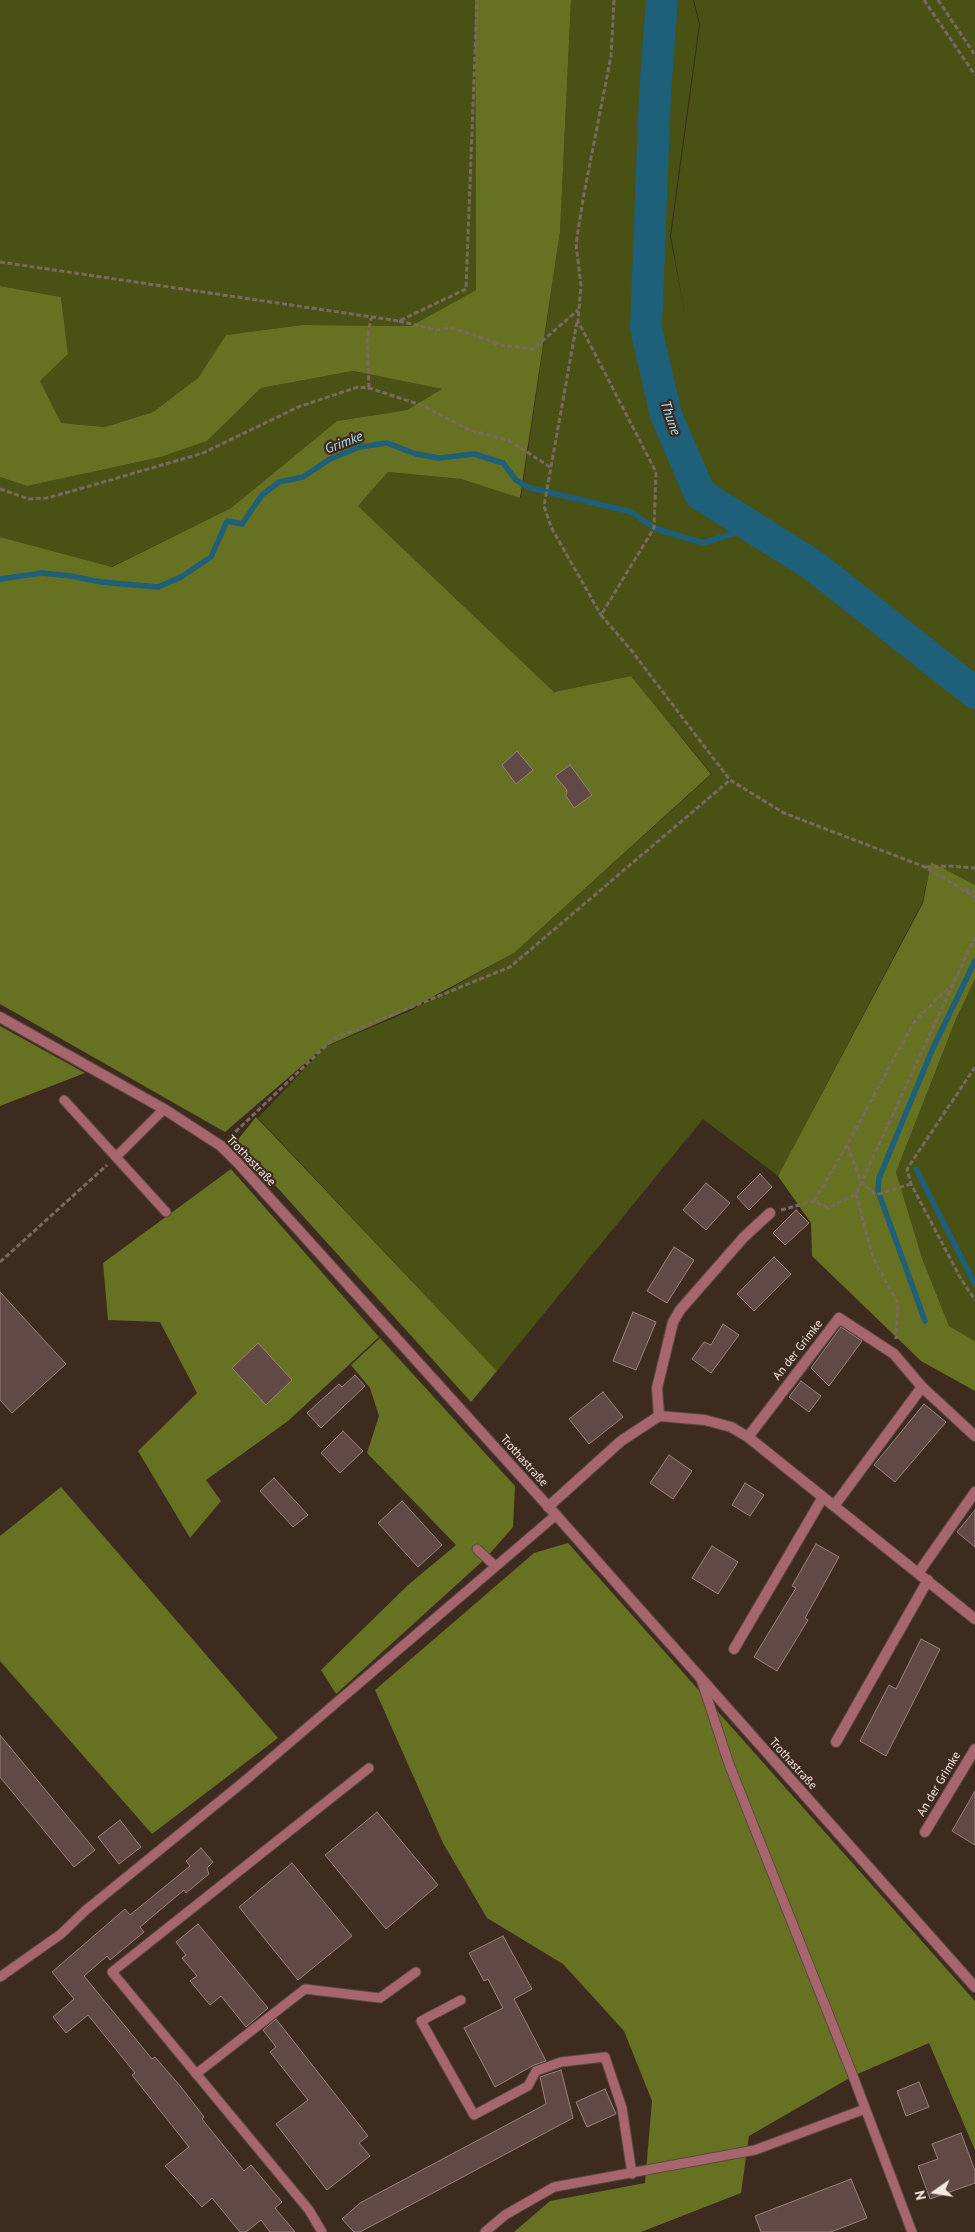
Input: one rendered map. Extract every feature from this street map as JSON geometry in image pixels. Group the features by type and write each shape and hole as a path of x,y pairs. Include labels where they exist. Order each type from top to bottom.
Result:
{"street":[{"name":"Trothastraße","path":"0,1017 164,1109 221,1146 552,1511 975,1987"},
{"path":"659,1416 657,1388 673,1322 680,1310 744,1237 770,1213"},
{"name":"An der Grimke","path":"748,1437 839,1318 894,1354 922,1387 975,1436"},
{"path":"834,1506 922,1387"},
{"path":"552,1511 621,1441 659,1416 705,1420 731,1427 748,1437 919,1572 975,1619"},
{"path":"919,1572 975,1492"},
{"path":"734,1649 823,1497"},
{"path":"836,1742 928,1580"},
{"name":"An der Grimke","path":"925,1832 975,1748"}],"lane":[{"path":"64,1100 166,1212"},
{"path":"116,1157 164,1109"},
{"path":"0,1977 61,1934 86,1910 247,1779 495,1566 552,1511"},
{"path":"477,1549 495,1566"},
{"path":"701,1679 729,1764 912,2232"},
{"path":"322,2232 309,2210 112,1972 370,1768"},
{"path":"196,2074 304,1989 380,1998 416,1972"},
{"path":"461,2000 422,2021 474,2116 528,2086 536,2071 561,2062 605,2058 622,2108 632,2174"},
{"path":"485,2232 505,2215 554,2188 756,2150 864,2109"}],"path":[{"path":"399,321 466,289 477,0"},
{"path":"614,0 611,56 576,244 581,285 578,321 544,506 551,526 601,615 631,650 730,780 784,813 925,867 975,897"},
{"path":"924,0 975,75"},
{"path":"938,0 975,55"},
{"path":"0,262 399,321 436,330 452,328 478,336 498,345 533,349 578,310"},
{"path":"368,388 367,341 371,318"},
{"path":"578,321 656,472 654,528 601,615"},
{"path":"0,489 29,499 47,498 76,490 203,453 298,407 358,387 368,388 421,405 467,429 510,441 550,467"},
{"path":"221,1146 333,1039 510,967 730,780"},
{"path":"925,867 975,868"},
{"path":"962,888 975,892"},
{"path":"894,1354 898,1303 873,1258 856,1194 975,937"},
{"path":"814,1201 914,1022 954,982"},
{"path":"975,1066 907,1169 911,1184 961,1280 975,1300"},
{"path":"847,1145 861,1182 876,1195 911,1184"},
{"path":"0,1262 116,1157"},
{"path":"770,1213 814,1201 828,1208 856,1194"}],"green space":[{"path":"0,0 475,0 476,290 411,326 302,325 226,335 198,378 153,412 105,427 60,423 40,381 68,354 61,297 0,286"},
{"path":"475,0 571,0 560,232 520,498 461,479 388,472 358,506 554,692 631,676 711,774 514,953 408,1010 324,1047 225,1132 0,1004 0,537 112,567 231,508 337,421 407,410 442,389 353,371 261,388 207,441 161,457 27,486 0,477 0,286 61,297 68,354 40,381 61,423 105,427 153,412 198,378 226,335 302,325 411,326 476,290"},
{"path":"571,0 693,0 699,24 670,236 686,321 671,236 700,24 694,0 975,0 975,885 931,863 922,903 778,1176 703,1119 497,1371 258,1118 325,1047 408,1012 514,953 712,774 631,676 554,692 358,506 388,472 461,479 521,498 560,232"},
{"path":"353,371 443,389 407,410 337,421 231,508 111,567 0,537 0,477 27,486 161,457 207,441 261,388"},
{"path":"931,862 975,885 975,979 956,1019 896,1172 922,1258 949,1326 975,1341 975,1391 921,1361 812,1256 811,1223 778,1176 923,903"},
{"path":"975,979 975,1341 949,1326 922,1258 896,1172 956,1019"},
{"path":"0,1026 85,1073 0,1106"},
{"path":"256,1117 497,1371 471,1402 236,1142"},
{"path":"231,1169 379,1337 288,1421 206,1480 221,1501 190,1538 138,1451 197,1393 160,1322 108,1320 103,1263"},
{"path":"380,1338 515,1486 513,1527 486,1558 336,1694 321,1670 408,1585 456,1545 367,1453 379,1416 370,1388 351,1365"},
{"path":"61,1487 278,1738 152,1834 0,1661 0,1536"},
{"path":"568,1543 975,2001 975,2150 929,2043 853,2076 749,2136 741,2193 641,2232 514,2232 550,2201 645,2183 652,2101 624,2031 563,1964 487,1918 443,1843 375,1690 534,1553"}],"building":[{"path":"517,751 533,770 516,784 502,765"},
{"path":"570,765 592,795 574,808 566,796 567,790 555,776"},
{"path":"760,1174 772,1187 749,1210 737,1197"},
{"path":"706,1183 730,1203 706,1230 683,1210"},
{"path":"796,1210 809,1223 785,1245 773,1233"},
{"path":"674,1247 694,1260 667,1303 647,1291"},
{"path":"774,1257 791,1274 754,1311 737,1294"},
{"path":"0,1292 66,1364 12,1413 0,1400"},
{"path":"633,1312 656,1322 636,1370 613,1361"},
{"path":"723,1324 739,1335 711,1373 692,1359 704,1342 711,1345"},
{"path":"841,1327 862,1341 829,1386 811,1368"},
{"path":"258,1343 292,1380 266,1405 232,1368"},
{"path":"355,1375 365,1386 321,1428 307,1413 339,1384 342,1387"},
{"path":"801,1381 821,1396 809,1412 789,1397"},
{"path":"603,1392 623,1417 589,1444 569,1419"},
{"path":"924,1404 946,1422 895,1482 874,1465"},
{"path":"343,1431 363,1451 340,1473 321,1453"},
{"path":"669,1455 692,1471 673,1499 650,1483"},
{"path":"274,1478 308,1515 293,1527 260,1491"},
{"path":"745,1483 764,1495 750,1516 732,1505"},
{"path":"402,1501 442,1545 418,1567 378,1523"},
{"path":"975,1510 975,1547 957,1532"},
{"path":"816,1544 839,1557 805,1618 808,1620 777,1671 754,1657 796,1588 792,1586"},
{"path":"712,1546 738,1562 718,1594 692,1578"},
{"path":"921,1639 940,1649 886,1756 860,1741 889,1685 896,1689"},
{"path":"0,1735 95,1850 74,1867 0,1777"},
{"path":"975,1791 975,1845 952,1831"},
{"path":"377,1812 438,1885 386,1929 325,1855"},
{"path":"120,1820 141,1847 119,1864 98,1837"},
{"path":"201,1848 213,1862 207,1868 209,1874 186,1893 184,1890 140,1927 144,1932 110,1960 107,1956 84,1976 152,2059 155,2057 181,2087 204,2117 202,2119 244,2171 251,2165 282,2202 275,2208 295,2232 270,2232 261,2220 246,2232 240,2232 212,2198 202,2207 165,2166 189,2147 132,2075 135,2073 88,2015 66,2033 53,2017 74,1999 52,1972 125,1909 130,1915 190,1866 186,1861"},
{"path":"292,1863 352,1936 298,1980 239,1907"},
{"path":"198,1924 268,2008 246,2027 221,1996 210,2005 190,1981 197,1976 182,1958 186,1955 176,1942"},
{"path":"503,1936 532,1989 514,1999 546,2061 534,2065 495,2087 464,2028 503,2008 488,1979 484,1981 469,1953"},
{"path":"276,2019 368,2136 359,2143 370,2156 327,2190 276,2124 308,2100 270,2052 276,2047 263,2030"},
{"path":"561,2070 573,2118 360,2232 354,2232 342,2219 360,2203 546,2104 540,2077"},
{"path":"919,2082 929,2107 906,2116 897,2091"},
{"path":"605,2089 616,2114 587,2127 576,2102"},
{"path":"961,2133 975,2171 975,2183 930,2199 918,2166 938,2159 932,2144"},
{"path":"851,2179 867,2218 831,2232 761,2232 755,2216"}],"waterway":[{"name":"Thune","path":"662,0 655,93 646,329 666,415 700,494 814,566 975,693"},
{"name":"Grimke","path":"0,579 42,573 101,582 158,587 181,577 211,557 227,521 242,524 262,495 279,482 303,477 330,459 360,447 387,443 416,454 439,458 474,454 503,463 516,480 527,487 631,512 654,528 703,543 755,527"},
{"path":"925,1321 878,1191 879,1178 933,1048 975,961"},
{"path":"916,1169 975,1284"}]}
